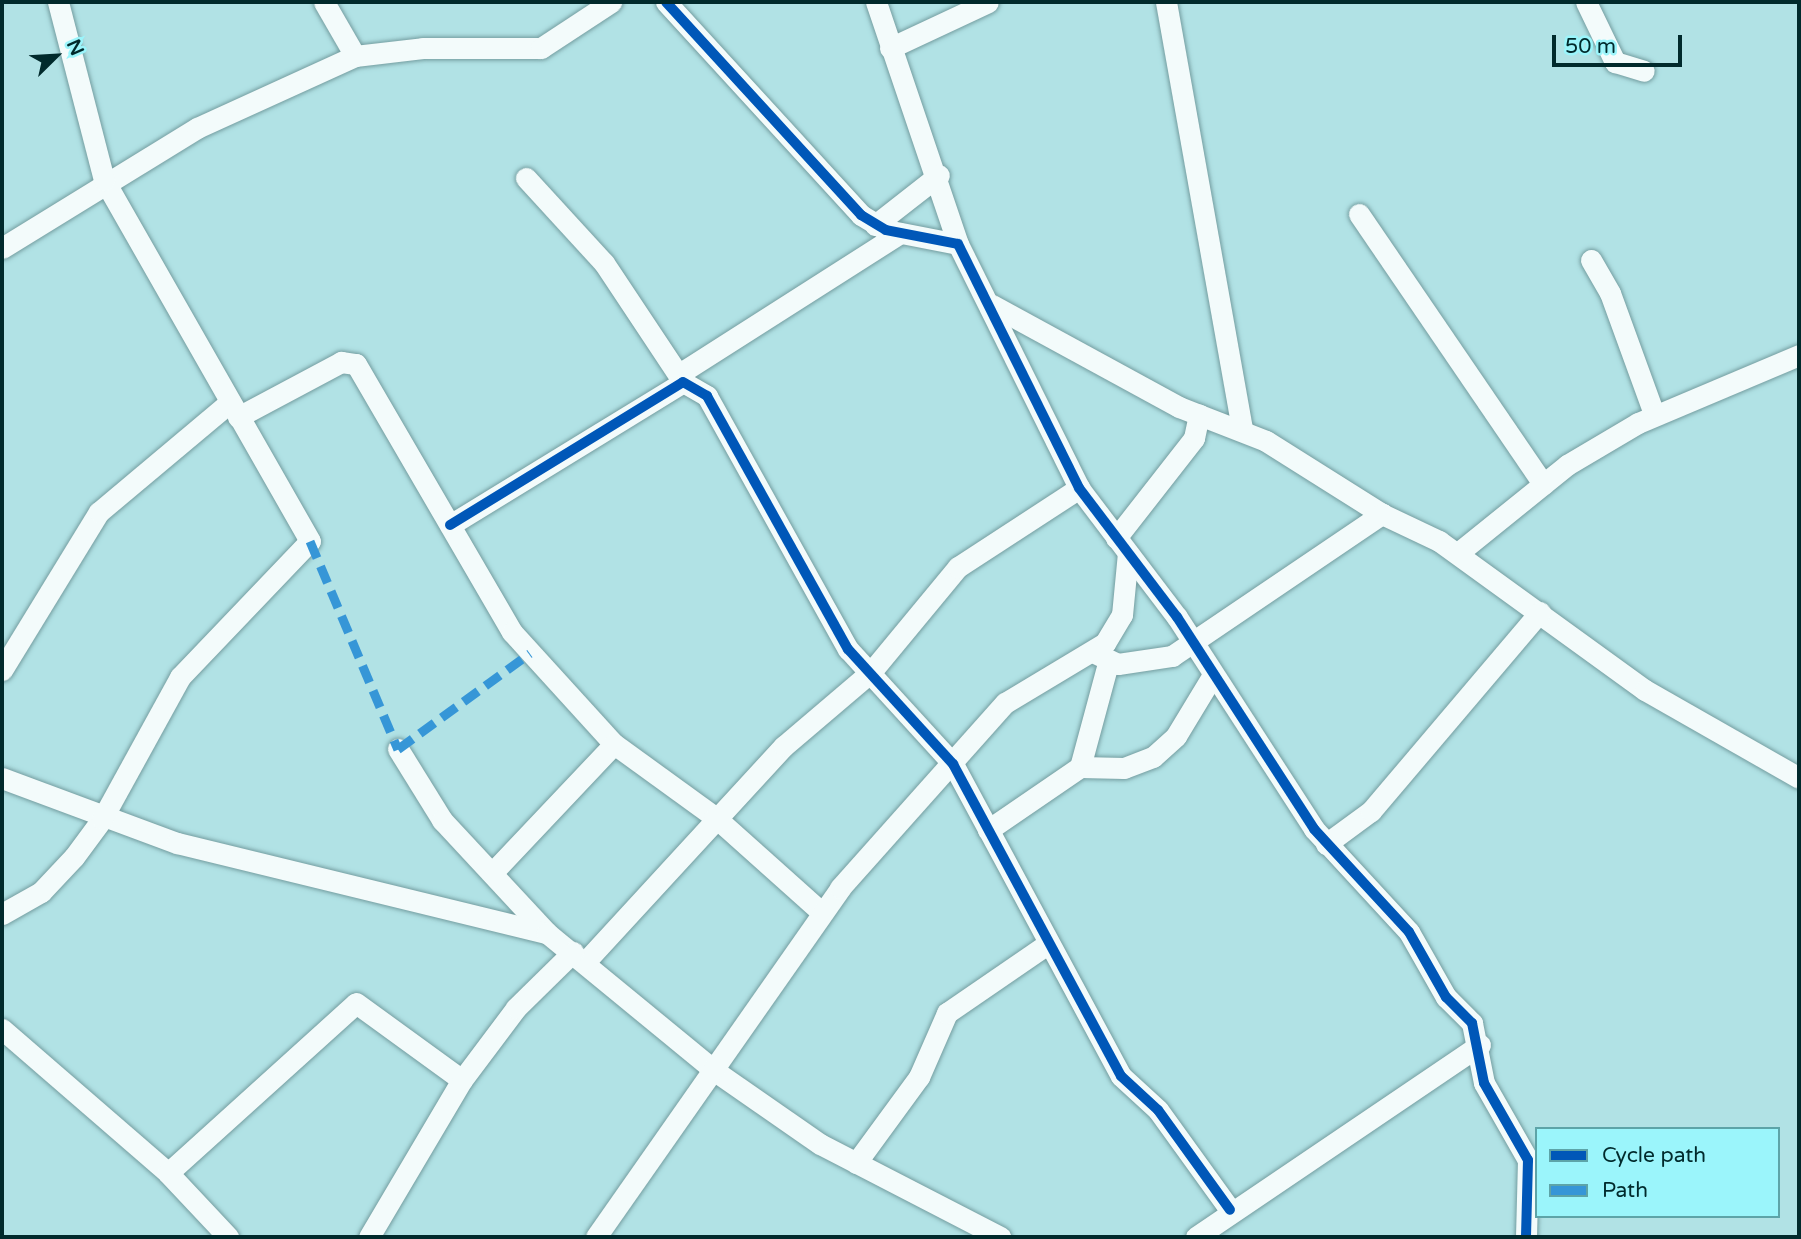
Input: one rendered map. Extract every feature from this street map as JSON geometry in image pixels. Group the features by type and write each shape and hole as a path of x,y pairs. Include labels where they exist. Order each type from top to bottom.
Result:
{"street":[{"path":"2,914 41,892 102,819 180,677 310,541 104,180 58,2"},
{"path":"324,2 355,56"},
{"path":"2,247 104,180 257,97 355,56 423,48 541,48 611,2"},
{"path":"666,2 875,225 900,233 958,244"},
{"path":"876,2 890,48 939,175 958,244 992,305 1079,488 1193,643 1326,844 1409,932 1480,1045 1484,1083 1528,1160 1526,1237"},
{"path":"890,48 988,2"},
{"path":"1166,2 1242,429"},
{"path":"1586,2 1615,62 1644,71"},
{"path":"875,225 939,175"},
{"path":"526,178 611,273 681,378 716,409 833,625 870,672 953,764 1046,945 1121,1076 1158,1110 1230,1210"},
{"path":"1359,214 1544,484"},
{"path":"450,525 681,378 900,233"},
{"path":"1591,260 1610,293 1654,414"},
{"path":"992,305 1199,415 1242,429 1382,514 1458,554 1645,690 1799,778"},
{"path":"1458,554 1544,484 1654,414 1799,355"},
{"path":"2,670 99,512 234,410 351,361 512,632 614,744 715,817 820,911"},
{"path":"1080,766 1101,658 1122,615 1122,546 1194,438 1199,415"},
{"path":"369,1237 461,1080 516,1008 580,956 784,746 870,672 978,550 1079,488"},
{"path":"596,1237 715,1071 820,911 1024,687 1101,658 1165,659 1193,643 1382,514"},
{"path":"1326,844 1371,811 1540,612"},
{"path":"988,830 1080,766 1124,768 1153,757 1176,737 1213,675"},
{"path":"493,872 614,744"},
{"path":"398,749 442,820 547,933 580,956 715,1071 856,1163 1000,1237"},
{"path":"2,778 102,819 547,933"},
{"path":"856,1163 919,1077 947,1013 1046,945"},
{"path":"168,1173 356,1003 461,1080"},
{"path":"2,1029 168,1173 228,1237"},
{"path":"1196,1237 1230,1210 1480,1045"}],"marked path":[{"path":"310,541 398,749 530,653"}],"cycle path":[{"path":"666,2 861,215 886,230 958,244 1079,488 1177,617 1314,829 1409,932 1446,997 1472,1023 1484,1083 1528,1160 1526,1237"},
{"path":"450,525 683,382 707,396 848,649 953,764 1121,1076 1158,1110 1230,1210"}]}
